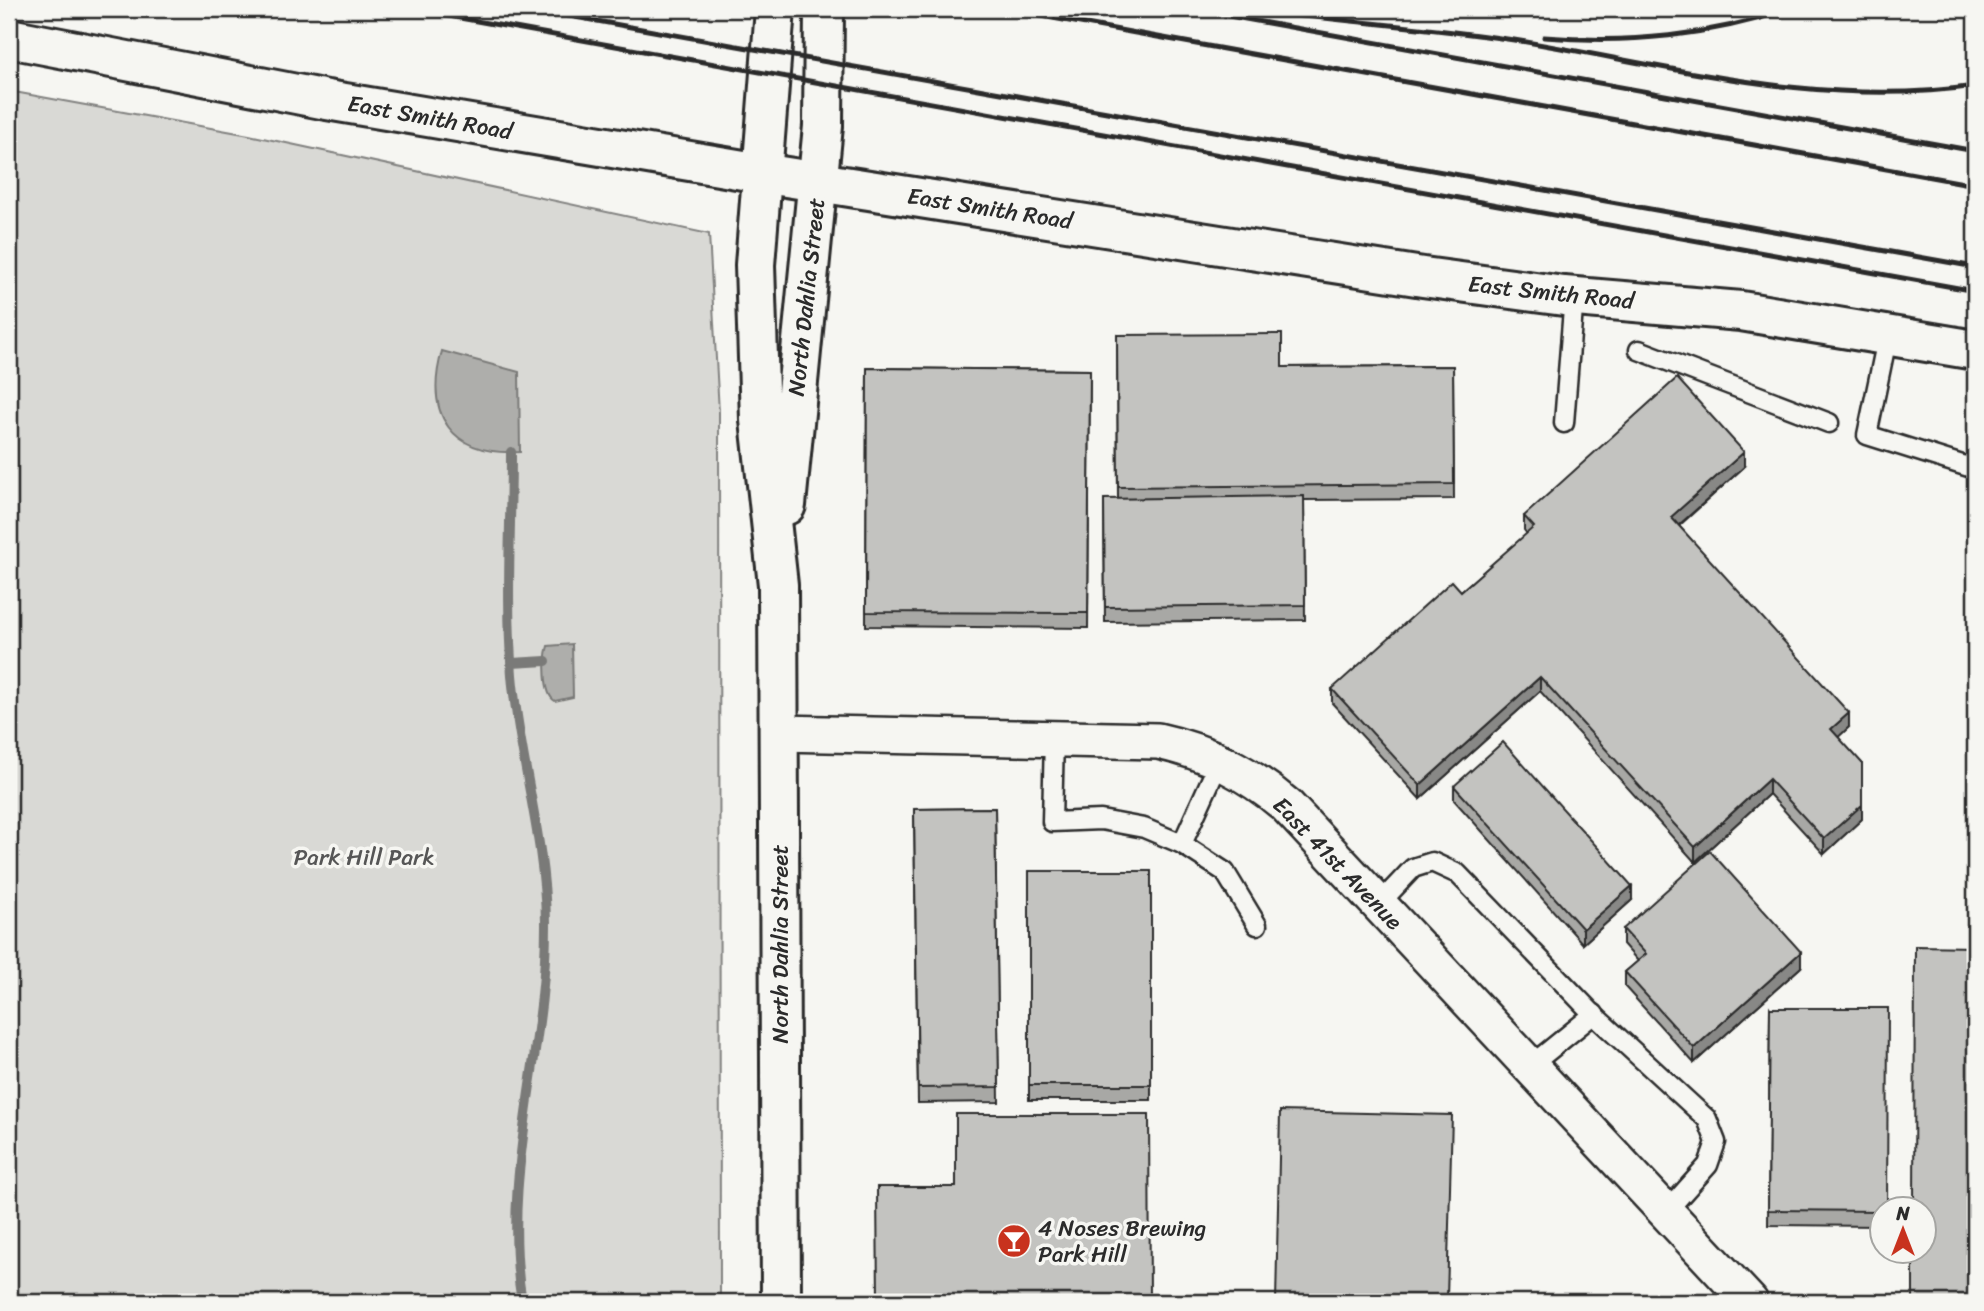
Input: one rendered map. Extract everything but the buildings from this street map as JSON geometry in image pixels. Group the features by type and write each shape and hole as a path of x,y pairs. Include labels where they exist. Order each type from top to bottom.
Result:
{"street":[{"name":"North Dahlia Street","path":"775,9 755,246 760,420 778,585 781,1302"},
{"name":"North Dahlia Street","path":"778,585 823,126 824,9"},
{"name":"East Smith Road","path":"9,38 327,100 761,173 1423,277 1574,296 1729,310 1975,350"},
{"name":"East 41st Avenue","path":"779,733 1158,741 1197,750 1261,784 1286,805 1750,1302"}],"lane":[{"path":"1564,423 1574,296"},
{"path":"1888,334 1867,435 1975,469"},
{"path":"1639,349 1829,423"},
{"path":"1054,737 1052,822 1101,820 1144,828 1182,844 1225,872 1257,925"},
{"path":"1182,844 1220,760"},
{"path":"1379,904 1413,868 1432,862 1458,874 1594,1014 1707,1119 1716,1142 1708,1165 1666,1212"},
{"path":"1530,1066 1594,1014"}],"green space":[{"name":"Park Hill Park","path":"9,91 249,135 709,234 719,412 720,1302 9,1302"}],"shaded area":[{"path":"442,351 519,372 520,452 476,447 460,439 448,427 437,394 437,374"},
{"path":"572,644 573,697 555,701 546,684 548,646"}],"waterway":[{"path":"511,452 509,592 512,675 537,829 546,922 540,1017 520,1159 517,1254 522,1302"},
{"path":"512,663 546,661"}],"railway":[{"path":"410,9 1975,291"},
{"path":"530,9 1975,267"},
{"path":"1003,9 1975,185"},
{"path":"1190,9 1975,151"},
{"path":"1544,37 1607,39 1669,36 1729,26 1790,9"},
{"path":"1257,11 1482,35 1686,72 1801,88 1916,92 1975,86"}],"place":[{"name":"4 Noses Brewing Park Hill","path":"1014,1241"}]}
